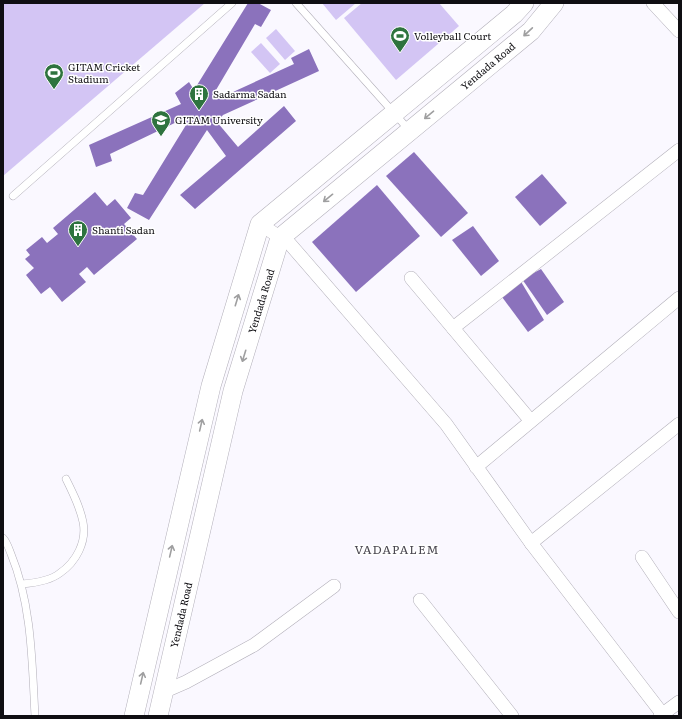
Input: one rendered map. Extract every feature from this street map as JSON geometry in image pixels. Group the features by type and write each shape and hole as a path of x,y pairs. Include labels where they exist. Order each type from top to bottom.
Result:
{"main road":[{"path":"134,716 211,386 260,224 514,14 524,3"},
{"name":"Yendada Road","path":"158,716 233,392 280,238 531,30 554,3"}],"street":[{"path":"653,3 679,31"},
{"path":"453,328 679,150"},
{"path":"260,224 290,244 446,424 531,543 662,715 679,702"},
{"path":"411,278 530,420"},
{"path":"476,467 530,420 679,298"},
{"path":"531,543 679,424"},
{"path":"642,557 679,612"},
{"path":"163,692 254,645 334,586"},
{"path":"420,600 512,716"}],"lane":[{"path":"13,196 232,3"},
{"path":"296,3 410,131"},
{"path":"22,584 39,582 60,574 76,557 84,540 83,523 66,479"},
{"path":"3,538 22,584 30,642 35,716"}],"shaded area":[{"name":"GITAM Cricket Stadium","path":"3,3 205,3 3,176"},
{"path":"322,3 356,3 336,20"},
{"name":"Volleyball Court","path":"362,3 439,3 459,26 396,80 344,18"},
{"path":"276,29 295,51 285,60 266,38"},
{"path":"261,43 280,64 270,73 251,52"}],"building":[{"name":"Sadarma Sadan","path":"248,3 258,3 271,10 261,27 255,24 216,90 222,97 294,64 291,58 309,49 319,71 223,115 217,122 238,147 284,106 296,121 195,209 180,195 226,156 207,130 149,220 127,208 135,193 143,195 186,125 183,119 110,154 112,161 96,167 89,145 181,104 175,93 189,82 194,90"},
{"path":"414,152 468,213 441,237 386,176"},
{"path":"542,174 567,203 540,226 515,197"},
{"path":"377,185 420,236 356,292 312,242"},
{"name":"Shanti Sadan","path":"95,192 107,206 115,199 131,218 124,224 137,239 94,275 87,267 79,274 86,282 62,302 50,287 41,294 26,275 34,268 25,259 30,255 26,250 42,237 47,243 58,234 53,228"},
{"path":"473,226 499,261 481,276 452,240"},
{"path":"541,269 564,302 547,315 522,279"},
{"path":"520,280 544,320 528,332 502,297"}],"place":[{"name":"Volleyball Court","path":"400,53"},
{"name":"GITAM Cricket Stadium","path":"54,90"},
{"name":"Sadarma Sadan","path":"199,111"},
{"name":"GITAM University","path":"161,137"},
{"name":"Shanti Sadan","path":"78,247"}],"district":[{"name":"VADAPALEM","path":"397,550"}]}
